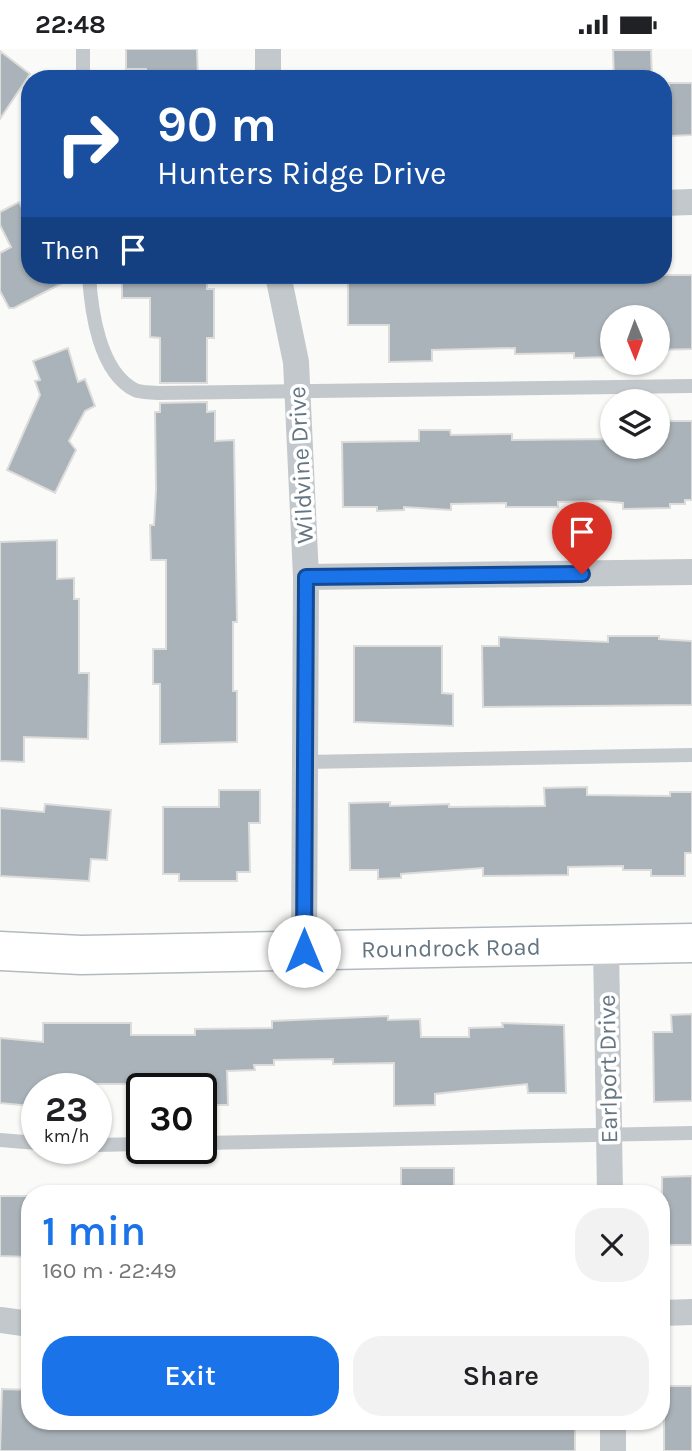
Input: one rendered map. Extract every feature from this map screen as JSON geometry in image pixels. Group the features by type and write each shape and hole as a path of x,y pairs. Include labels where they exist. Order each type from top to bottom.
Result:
{"street":[{"path":"268,49 268,70"},
{"path":"672,203 692,202"},
{"name":"Wildvine Drive","path":"280,284 296,362 306,577 304,951"},
{"path":"306,577 692,572"},
{"name":"Roundrock Road","path":"0,951 82,955 692,943"},
{"name":"Earlport Drive","path":"607,944 610,1185"},
{"path":"670,1313 692,1313"},
{"path":"0,1321 21,1323"},
{"path":"613,1430 613,1451"}],"lane":[{"path":"83,49 83,70"},
{"path":"89,284 91,316 110,365 135,390 158,393 692,386"},
{"path":"305,762 692,755"},
{"path":"217,1143 692,1133"},
{"path":"0,1140 21,1142"}],"building":[{"path":"126,49 197,49 198,70 126,69"},
{"path":"613,50 651,50 652,70 614,70"},
{"path":"0,51 25,70 21,70 21,88 0,119"},
{"path":"672,83 692,83 692,135 672,136"},
{"path":"19,202 21,206 21,284 61,284 14,308 9,308 0,291 0,253 11,247 0,225 0,212"},
{"path":"672,275 692,275 692,349 670,350 670,305 600,305 600,357 574,358 574,353 515,354 515,348 432,350 432,361 389,362 389,325 348,325 348,284 672,284"},
{"path":"122,284 207,284 207,289 214,289 214,338 207,338 207,383 160,383 160,338 150,337 150,298 122,298"},
{"path":"68,348 78,382 85,379 95,406 85,411 69,441 76,450 55,493 7,470 40,395 35,381 40,380 33,361"},
{"path":"207,402 207,412 215,411 215,441 234,440 237,622 233,622 233,691 237,691 237,742 160,744 160,684 153,684 153,649 166,649 166,560 151,560 150,525 154,525 156,490 155,412 160,412 160,403"},
{"path":"670,421 692,421 692,500 685,500 685,504 670,504 670,508 623,509 623,503 600,501 558,502 558,507 506,507 506,503 451,504 451,510 404,507 404,510 377,511 377,507 343,507 342,442 419,441 419,430 450,430 451,435 512,434 512,440 600,439 600,459 670,459"},
{"path":"57,540 57,579 74,578 74,599 79,599 79,673 89,673 88,739 24,737 24,762 0,761 0,542"},
{"path":"608,636 659,636 659,639 692,641 692,705 483,707 482,646 499,646 499,637 608,642"},
{"path":"354,646 442,646 442,693 453,694 453,726 354,722"},
{"path":"587,787 587,795 670,796 670,792 692,792 692,853 685,853 685,876 651,876 651,870 623,870 623,866 568,867 568,875 483,876 483,868 401,874 401,878 378,879 378,870 350,870 349,803 390,802 390,806 449,804 449,807 545,806 544,788"},
{"path":"219,790 260,790 260,823 249,823 250,872 237,872 237,881 179,881 179,874 163,874 163,807 219,807"},
{"path":"45,804 111,810 107,860 91,859 89,881 0,876 0,808 44,812"},
{"path":"692,1014 692,1101 654,1102 653,1032 672,1032 671,1015"},
{"path":"388,1016 388,1020 420,1019 421,1037 469,1037 469,1028 503,1027 502,1023 564,1025 566,1093 528,1093 527,1084 435,1094 435,1105 394,1106 394,1063 333,1064 333,1059 274,1060 274,1065 254,1065 255,1070 227,1071 228,1105 217,1105 217,1073 126,1073 126,1084 112,1084 112,1073 21,1073 21,1105 0,1103 0,1038 43,1042 43,1023 131,1023 131,1035 195,1035 195,1029 272,1028 272,1021"},
{"path":"401,1168 454,1168 454,1185 401,1185"},
{"path":"692,1176 692,1245 670,1245 670,1185 662,1185 662,1177"},
{"path":"0,1196 21,1196 21,1257 0,1256"},
{"path":"670,1386 692,1386 692,1451 664,1451 664,1430 670,1430"},
{"path":"2,1389 21,1390 21,1430 575,1430 575,1451 0,1451"}],"route":[{"path":"304,951 306,577 582,574"}]}
